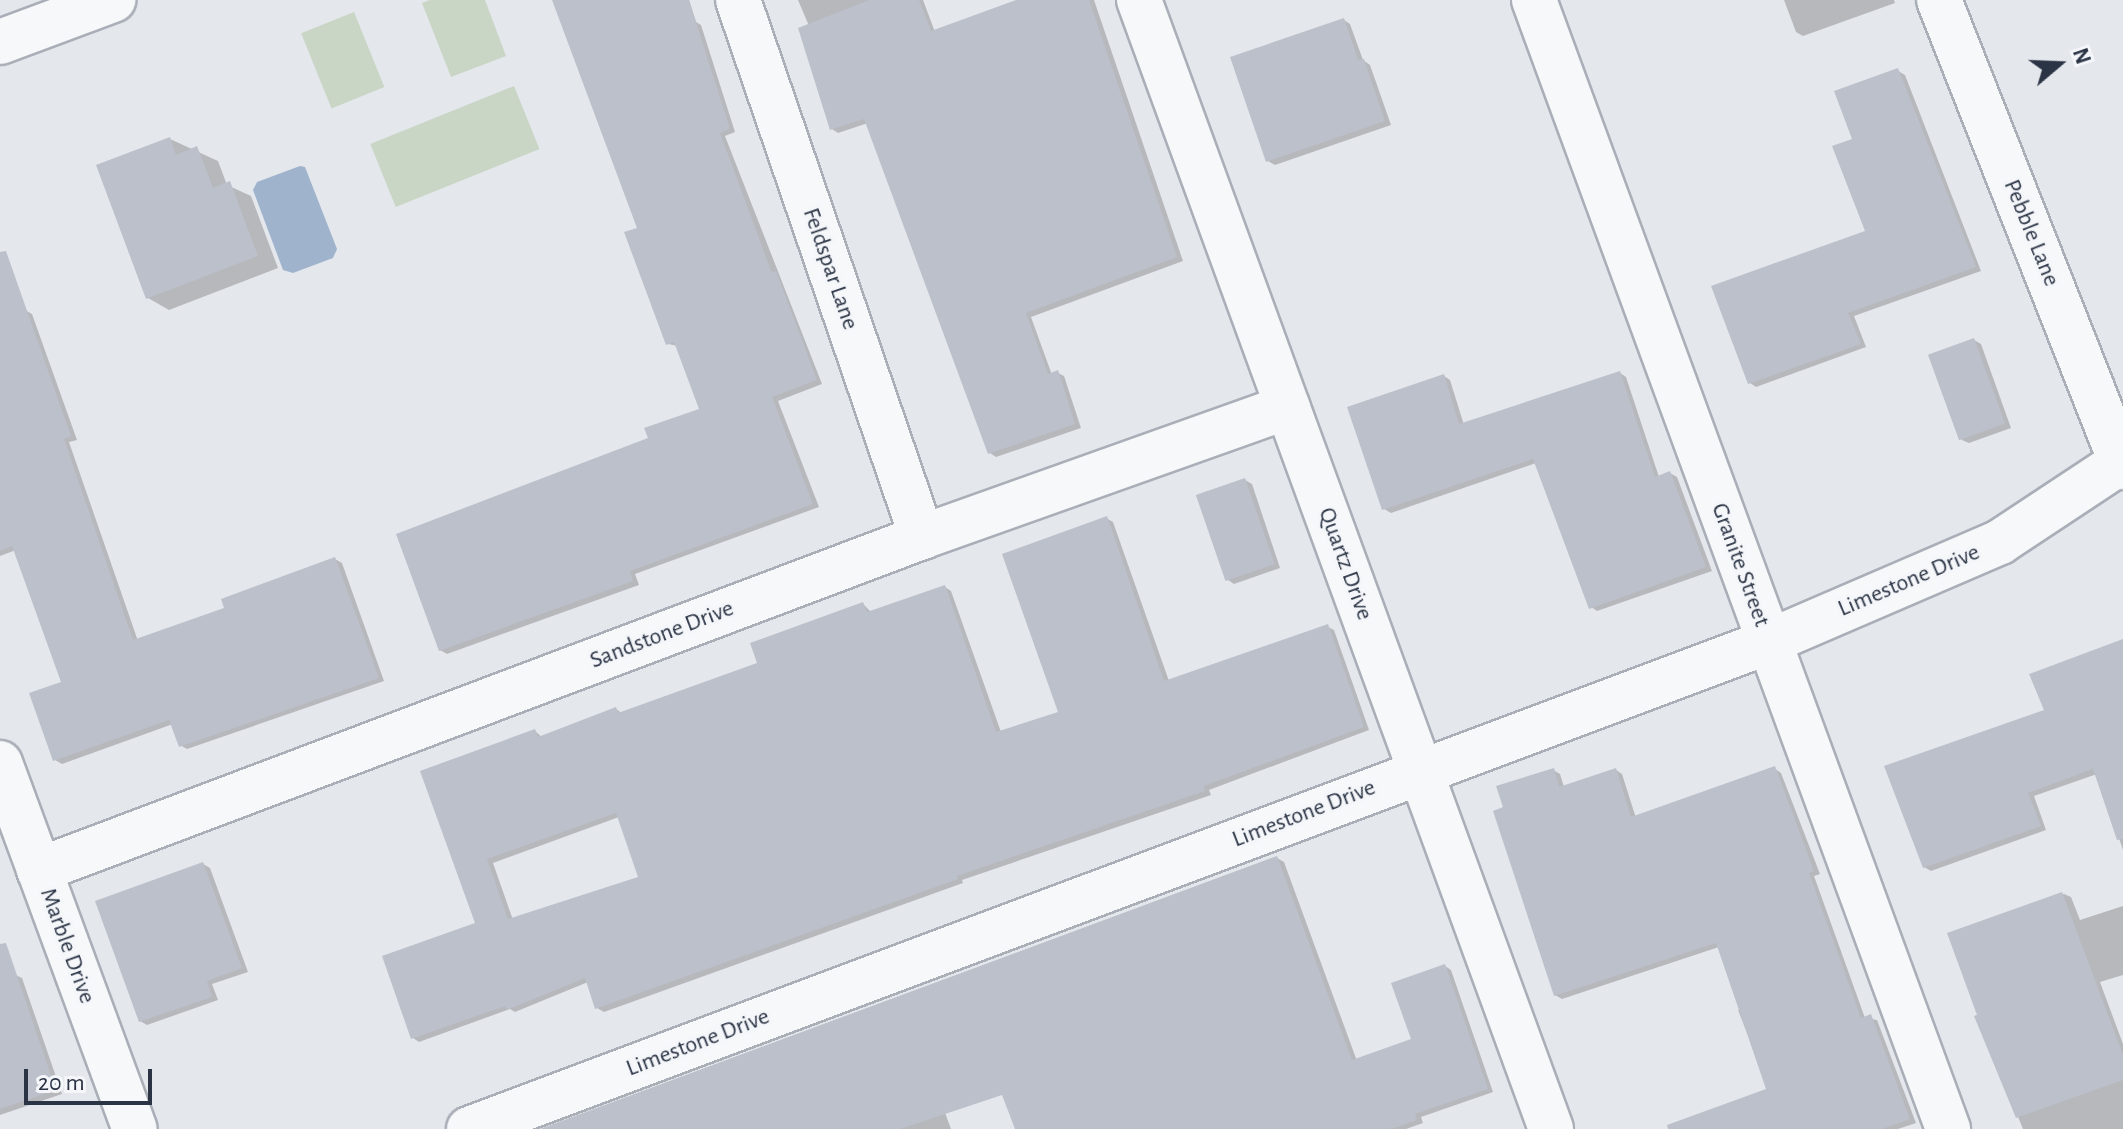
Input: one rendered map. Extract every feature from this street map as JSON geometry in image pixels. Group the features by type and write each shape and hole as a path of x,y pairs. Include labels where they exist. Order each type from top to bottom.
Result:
{"street":[{"path":"0,42 113,0"},
{"name":"Feldspar Lane","path":"738,0 922,537"},
{"name":"Quartz Drive","path":"1139,0 1551,1129"},
{"name":"Granite Street","path":"1534,0 1948,1129"},
{"name":"Pebble Lane","path":"1939,0 2122,465"},
{"name":"Sandstone Drive","path":"39,870 922,537 1288,407"},
{"name":"Limestone Drive","path":"469,1129 1768,642 2000,542 2122,465"},
{"name":"Marble Drive","path":"0,763 135,1129"}],"green space":[{"path":"430,0 485,0 506,56 451,77 422,3"},
{"path":"354,12 384,87 331,108 301,33"},
{"path":"514,86 539,149 396,207 370,144"}],"water":[{"path":"300,166 305,167 337,249 333,258 293,273 283,270 253,190 257,182"}],"building":[{"path":"552,0 689,0 730,129 720,133 772,273 776,271 817,380 772,397 813,504 630,571 633,581 439,651 396,534 648,438 644,428 699,409 674,342 666,345 624,232 637,228"},
{"path":"869,0 919,0 931,31 1016,0 1089,0 1177,257 1026,313 1048,374 1058,370 1075,424 988,454 864,119 830,130 798,28"},
{"path":"1344,18 1358,60 1364,59 1385,121 1266,162 1230,57"},
{"path":"1898,68 1976,267 1848,313 1861,344 1748,384 1711,286 1865,231 1832,146 1852,139 1834,91"},
{"path":"170,137 176,155 197,146 213,188 230,181 258,256 146,299 96,165"},
{"path":"6,251 71,436 64,439 133,640 224,608 221,599 335,557 379,678 179,747 169,720 53,761 29,693 61,682 12,546 0,551 0,252"},
{"path":"1974,338 2005,424 1959,440 1928,355"},
{"path":"1620,371 1655,477 1670,471 1706,567 1589,609 1533,459 1382,510 1347,407 1444,374 1459,424"},
{"path":"1245,478 1275,564 1225,581 1196,495"},
{"path":"1107,516 1164,681 1328,624 1364,727 1204,786 1205,791 957,876 958,879 595,1009 585,978 507,1010 505,1006 411,1039 382,956 475,923 420,771 535,729 538,737 616,707 618,713 757,663 750,643 863,602 867,612 945,585 996,732 1058,712 1002,554","holes":["616,813 638,877 508,919 487,859"]},
{"path":"2123,639 2123,839 2117,840 2093,769 2028,793 2041,826 1923,868 1884,766 2044,710 2029,674"},
{"path":"1775,766 1814,871 1809,873 1861,1018 1871,1014 1910,1119 1882,1129 1668,1129 1667,1125 1766,1089 1716,943 1554,996 1493,811 1503,807 1496,786 1554,768 1559,787 1616,768 1631,817"},
{"path":"1277,856 1352,1060 1411,1039 1391,983 1445,964 1488,1089 1415,1114 1417,1120 1391,1129 1015,1129 1002,1095 900,1129 540,1129"},
{"path":"203,862 242,968 207,981 212,997 139,1022 95,901"},
{"path":"2062,892 2123,1055 2123,1080 2016,1118 1974,1016 1977,1015 1947,933"},
{"path":"6,943 56,1090 0,1109 0,944"}]}
